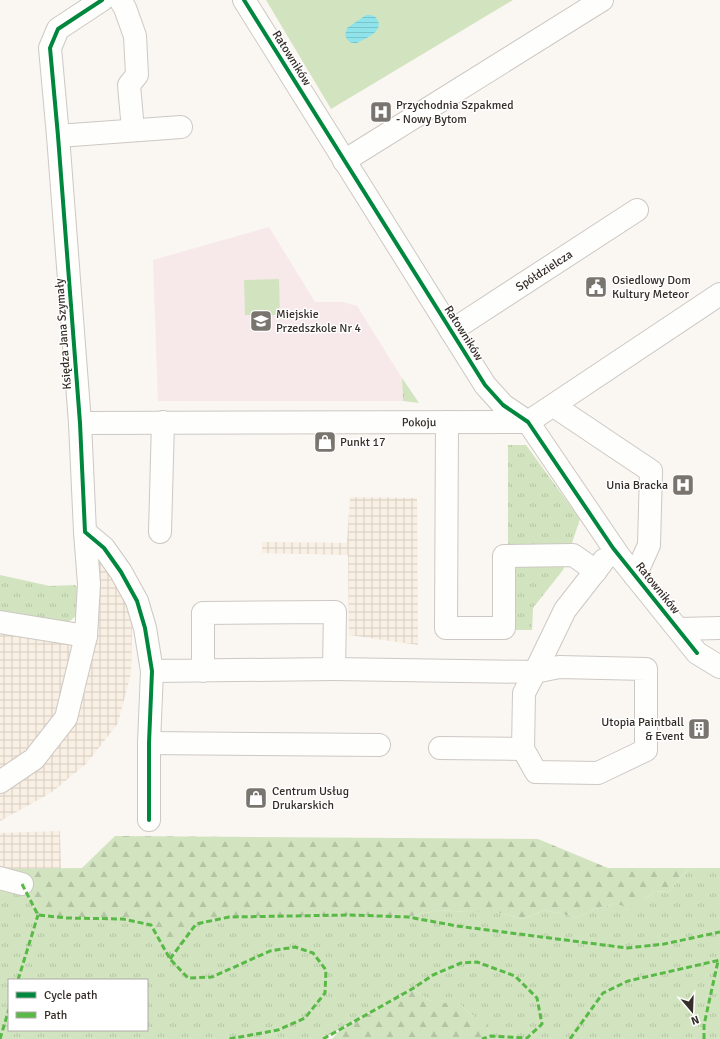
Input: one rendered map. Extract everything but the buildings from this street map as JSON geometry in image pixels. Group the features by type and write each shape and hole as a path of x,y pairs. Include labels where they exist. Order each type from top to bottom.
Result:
{"street":[{"name":"Księdza Jana Szymały","path":"0,782 34,759 66,718 86,636 89,584 80,423 50,48 58,29 102,0"},
{"path":"120,0 125,8 135,36 137,75 130,85 133,130"},
{"name":"Ratowników","path":"244,0 485,385 503,405 528,422 613,548 698,653 720,667"},
{"path":"344,161 602,0"},
{"path":"58,136 181,127"},
{"name":"Spółdzielcza","path":"451,331 638,210"},
{"path":"528,422 720,294"},
{"path":"554,406 652,471 649,545 635,576"},
{"path":"160,532 163,422"},
{"path":"447,422 446,628 504,628 504,556 573,555 596,571"},
{"name":"Pokoju","path":"80,423 528,422"},
{"path":"85,532 104,548 121,572 137,601 145,628 152,671 148,743 149,820"},
{"path":"152,671 334,669 535,672 559,667 646,669 646,750 598,773 536,772 524,749 524,693 535,672 566,610 613,548"},
{"path":"203,670 203,613 335,612 334,669"},
{"path":"0,624 86,636"},
{"path":"678,630 720,628"},
{"path":"148,743 379,745"},
{"path":"440,748 524,749"},
{"path":"0,878 22,884"}],"shaded area":[{"name":"Miejskie Przedszkole Nr 4","path":"269,227 315,302 343,302 357,306 402,378 403,401 158,401 153,260"},
{"path":"350,497 417,498 418,645 349,635 348,555 262,553 262,542 347,543"},
{"path":"90,542 124,597 132,624 131,673 118,723 87,763 52,792 0,821 0,626 89,641"},
{"path":"60,831 61,869 0,869 0,833"}],"green space":[{"path":"266,0 513,0 331,109"},
{"path":"279,279 280,315 245,315 244,280"},
{"path":"402,378 419,403 403,401"},
{"path":"508,445 526,445 580,519 570,549 508,549"},
{"path":"568,559 563,570 533,608 532,630 507,630 508,560"},
{"path":"0,575 50,586 75,585 78,588 79,613 70,621 64,623 0,615"},
{"path":"115,836 538,839 608,868 689,868 668,892 654,891 645,900 628,908 615,903 591,910 578,918 545,910 523,919 496,912 439,910 408,917 351,915 229,917 196,925 170,959 150,925 123,919 67,918 38,915 22,884 0,869 82,868"},
{"path":"689,868 720,868 720,1039 482,1039 491,1036 485,1023 469,1013 459,1003 434,1003 412,989 322,1039 0,1039 0,878 22,884 38,915 67,918 123,919 151,925 171,959 196,924 229,917 351,915 408,917 439,910 496,912 523,919 545,910 578,918 591,910 615,903 645,900 654,891 668,892"},
{"path":"412,989 434,1003 459,1003 469,1013 485,1022 491,1036 482,1039 332,1039 340,1030"}],"water":[{"path":"366,15 376,18 379,23 376,31 369,37 357,43 350,42 345,35 347,28"}],"marked path":[{"path":"22,884 38,915 67,918 123,919 151,925 170,959 188,978 212,977 270,951 295,947 313,953 326,970 325,993 305,1018 278,1030 229,1039"},
{"path":"18,979 38,915"},
{"path":"170,959 196,924 229,917 351,915 408,917 457,926 627,948 664,944 720,932"},
{"path":"570,1039 603,993 628,981 720,960"},
{"path":"704,1039 704,1025 718,961"},
{"path":"323,1039 412,989 433,975 461,963 477,962 515,976 537,998 542,1024 527,1038 491,1036 482,1039"},
{"path":"0,1039 8,1012"}],"cycle path":[{"path":"102,0 58,29 50,48 80,423 85,532 104,548 121,572 137,601 145,628 152,671 149,743 149,820"},
{"path":"244,0 485,385 503,405 528,422 613,548 697,653"}],"place":[{"name":"Przychodnia Szpakmed - Nowy Bytom","path":"381,112"},
{"name":"Osiedlowy Dom Kultury Meteor","path":"596,287"},
{"name":"Miejskie Przedszkole Nr 4","path":"261,321"},
{"name":"Punkt 17","path":"325,442"},
{"name":"Unia Bracka","path":"683,485"},
{"name":"Utopia Paintball & Event","path":"699,729"},
{"name":"Centrum Usług Drukarskich","path":"256,798"}]}
